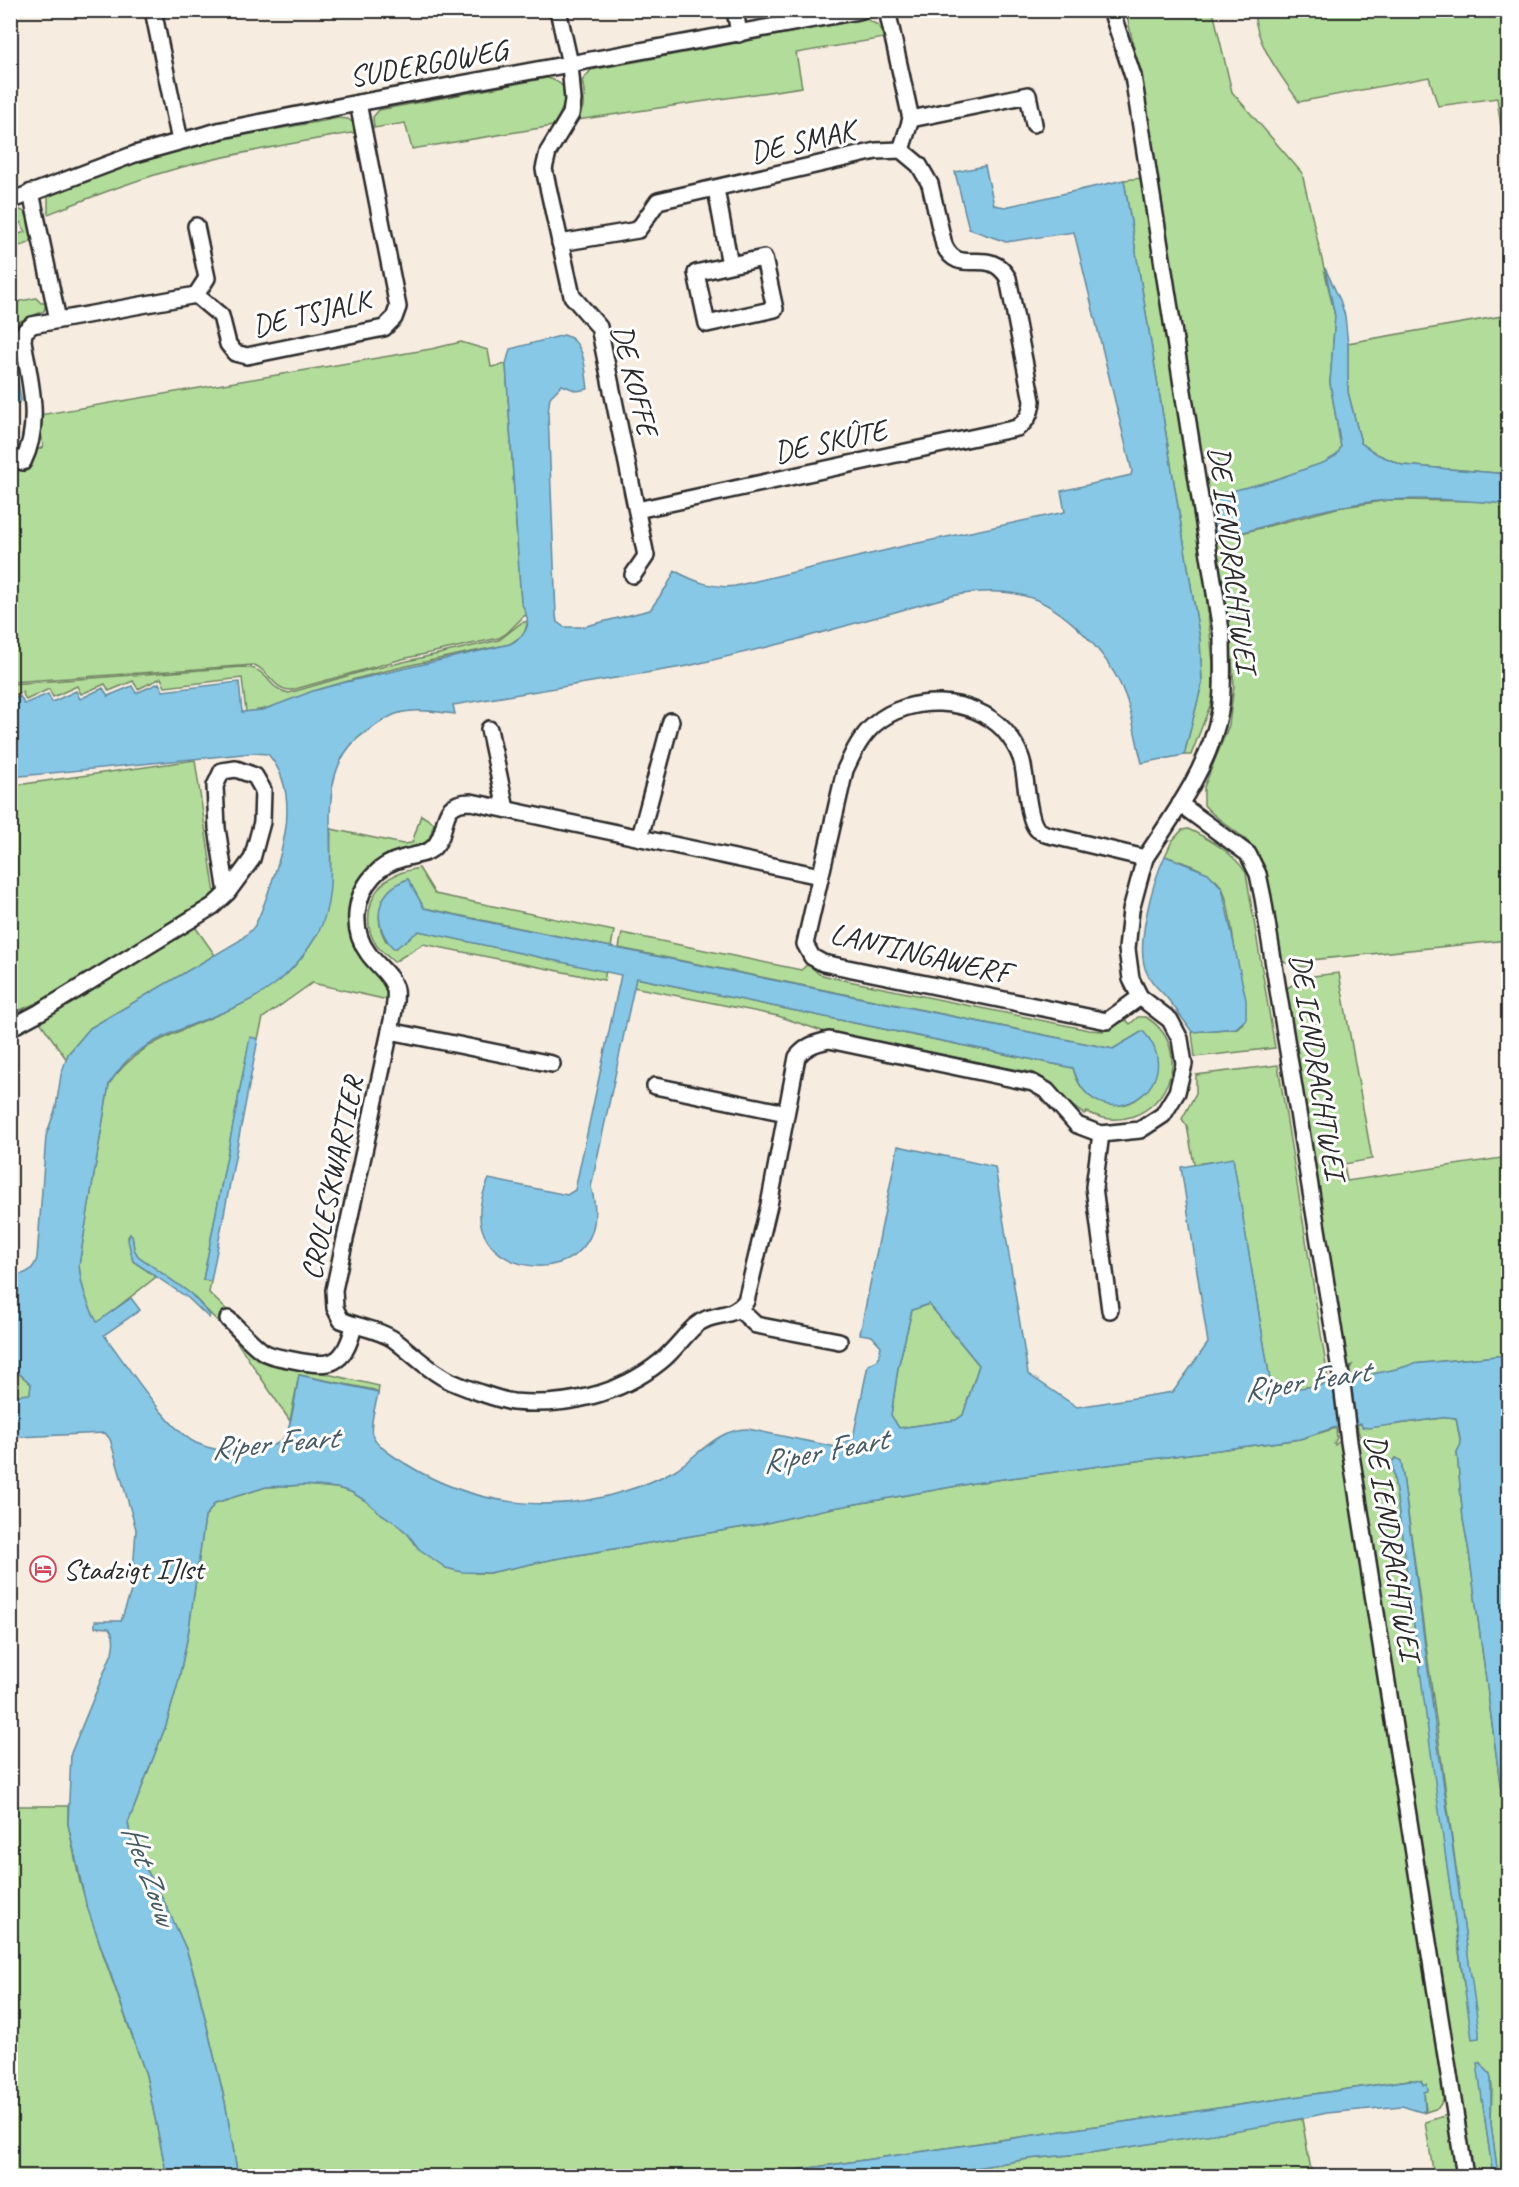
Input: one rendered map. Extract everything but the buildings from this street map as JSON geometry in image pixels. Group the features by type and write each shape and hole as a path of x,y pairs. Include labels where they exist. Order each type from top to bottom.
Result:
{"street":[{"path":"153,10 180,141"},
{"name":"DE KOFFE","path":"558,10 570,64 573,100 571,114 548,152 544,169 572,296 599,327 646,556 633,575"},
{"path":"735,10 739,34"},
{"name":"SUDERGOWEG","path":"10,201 97,167 180,141 250,124 863,10"},
{"path":"887,10 910,119 901,150"},
{"name":"DE IENDRACHTWEI","path":"1112,10 1133,76 1222,637 1223,690 1220,712 1200,769 1180,804 1248,854 1258,874 1263,898 1341,1376 1349,1442 1465,2176"},
{"path":"910,119 1028,95 1034,124"},
{"name":"DE TSJALK","path":"196,295 221,316 228,344 235,353 247,356 384,328 394,318 398,307 358,103"},
{"name":"DE SMAK","path":"560,243 638,230 658,201 876,151 901,150"},
{"name":"DE SKÛTE","path":"637,510 1017,428 1024,424 1029,417 1032,401 1008,278 1002,269 987,261 966,263 947,254 930,184 919,165 901,150"},
{"name":"DE SMAK","path":"716,189 730,265"},
{"path":"31,192 58,320"},
{"path":"22,462 29,450 34,407 23,341 24,332 32,326 58,320 196,295 207,278 196,226"},
{"path":"764,258 775,309 707,324 696,273 730,265 764,258"},
{"name":"LANTINGAWERF","path":"1140,997 1107,1021 823,963 812,957 805,944 845,770 857,744 875,724 897,710 922,704 953,703 984,714 1004,731 1021,757 1032,819 1037,829 1044,834 1145,858"},
{"path":"640,837 671,722"},
{"path":"489,729 506,809"},
{"path":"10,1028 213,906 227,893 252,859 262,822 263,790 255,776 236,769 222,771 215,786 217,828 227,893"},
{"name":"CROLESKWARTIER","path":"739,1309 730,1314 711,1316 697,1324 660,1362 616,1388 561,1402 511,1402 451,1382 410,1355 392,1339 341,1320 335,1308 334,1290 390,1031 396,990 392,981 368,954 358,933 357,909 365,886 373,876 388,864 434,848 446,817 455,805 471,802 820,876"},
{"path":"839,1341 756,1325 739,1309 749,1293 769,1206 797,1057 805,1047 829,1040 1033,1083 1047,1091 1077,1125 1101,1134 1140,1130 1163,1115 1177,1092 1184,1064 1180,1039 1170,1020 1140,997 1131,979 1127,949 1131,910 1145,858 1180,804"},
{"path":"390,1031 552,1064"},
{"path":"655,1086 786,1113"},
{"path":"1101,1134 1094,1187 1110,1310"},
{"path":"228,1318 261,1350 270,1355 319,1365 335,1361 345,1352 354,1326"}],"green space":[{"path":"1126,11 1213,11 1232,92 1302,173 1335,316 1330,383 1341,447 1337,455 1329,461 1297,474 1208,497 1205,481 1222,475 1218,456 1202,458 1146,105"},
{"path":"1254,11 1508,11 1508,179 1497,98 1438,106 1429,77 1299,102 1264,47 1259,36"},
{"path":"866,19 878,25 884,38 796,53 802,87 577,120 584,101 582,81 591,70"},
{"path":"547,78 556,81 565,92 564,105 553,126 412,149 405,123 374,128 373,117 379,110"},
{"path":"339,118 348,119 355,124 357,132 190,165 136,181 48,214 48,195 120,168 207,143"},
{"path":"1142,178 1205,585 1213,663 1213,698 1191,755 1184,755 1202,684 1200,640 1124,180"},
{"path":"11,208 20,210 27,216 32,239 26,244 11,247 10,237 25,232 20,222 11,227"},
{"path":"36,298 41,303 46,303 44,311 20,321 11,338 10,303"},
{"path":"1508,315 1508,474 1402,465 1377,454 1361,443 1348,392 1348,343"},
{"path":"461,342 488,350 491,367 506,364 521,602 528,615 524,616 508,632 499,638 402,659 292,690 276,684 264,671 254,665 11,682 11,467 43,447 39,415"},
{"path":"1389,500 1475,501 1508,504 1508,940 1311,960 1312,966 1296,967 1279,960 1269,896 1254,851 1242,836 1204,805 1204,787 1229,725 1234,685 1228,617 1215,540 1337,508"},
{"path":"528,621 524,634 510,644 359,678 326,687 281,704 246,712 242,678 165,687 161,678 138,689 133,681 109,691 105,684 81,694 77,686 53,697 49,689 26,700 22,692 11,697 10,684 242,667 258,670 276,687 289,693 364,671 499,640 521,623"},
{"path":"195,760 215,894 48,998 11,1014 10,786"},
{"path":"421,815 434,823 428,843 393,852 375,863 364,874 351,901 350,931 354,946 363,960 384,981 387,986 388,1000 312,983 263,1018 258,1039 250,1038 203,1280 211,1281 209,1293 228,1311 221,1319 253,1350 280,1363 379,1386 378,1394 374,1390 299,1375 290,1421 235,1339 191,1294 138,1256 130,1234 128,1237 133,1261 156,1277 97,1323 85,1295 79,1265 109,1084 134,1056 165,1038 238,1006 279,980 296,964 310,944 321,921 329,885 331,829 403,844 412,843"},
{"path":"1188,829 1220,847 1235,859 1246,873 1275,1048 1195,1057 1192,1032 1237,1028 1243,1023 1229,911 1221,886 1202,871 1165,856 1172,841 1182,830"},
{"path":"419,868 435,894 614,931 611,947 424,908 408,879 391,890 382,905 380,923 386,941 419,931 606,971 604,980 423,944 394,962 372,938 369,910 376,893 388,879"},
{"path":"191,921 215,955 90,1028 68,1054 67,1060 36,1016"},
{"path":"622,933 801,970 808,964 819,974 834,978 1089,1030 1103,1031 1126,1020 1130,1024 1138,1017 1146,1017 1163,1033 1171,1053 1171,1072 1163,1091 1150,1106 1132,1116 1111,1119 1087,1112 1084,1114 1048,1082 1034,1073 822,1031 778,1016 633,987 636,978 1073,1068 1080,1084 1090,1096 1102,1103 1116,1105 1129,1103 1141,1096 1151,1084 1157,1067 1143,1031 1113,1049 619,948"},
{"path":"1339,973 1372,1159 1344,1164 1347,1181 1508,1157 1508,1355 1412,1364 1406,1368 1358,1377 1350,1381 1349,1371 1352,1365 1344,1369 1284,990 1304,977"},
{"path":"1278,1065 1329,1384 1272,1392 1233,1159 1194,1164 1187,1126 1182,1119 1196,1093 1196,1075"},
{"path":"929,1304 979,1365 963,1415 956,1420 899,1428 891,1416 898,1368 912,1310"},
{"path":"10,1366 31,1384 30,1395 11,1396"},
{"path":"1448,1417 1456,1418 1461,1445 1457,1452 1463,1519 1508,1843 1508,2176 1498,2176 1491,2124 1490,2074 1480,2063 1482,2098 1493,2176 1472,2176 1452,2038 1450,2038 1355,1437 1364,1439 1359,1435 1357,1424 1392,1425","holes":["1395,1458 1401,1461 1479,2038 1463,1980 1392,1462"]},
{"path":"1336,1428 1337,1438 1334,1444 1341,1440 1444,2099 1438,2108 1423,2113 1426,2110 1424,2092 1427,2085 1423,2086 1421,2081 1409,2080 755,2176 238,2176 225,2102 197,1984 186,1949 171,1916 132,1845 128,1823 166,1725 178,1683 188,1635 205,1517 215,1503 266,1487 305,1485 337,1488 351,1492 394,1521 419,1549 475,1573 489,1573 554,1559 762,1524 822,1510 974,1483 1300,1439"},
{"path":"10,1806 68,1806 68,1824 80,1882 146,2075 167,2176 11,2176"},
{"path":"1447,2115 1457,2176 1434,2176 1425,2122"},
{"path":"1302,2119 1312,2176 928,2176 1028,2159 1090,2153"}],"water":[{"name":"Riper Feart","path":"985,166 994,205 1005,207 1124,180 1200,640 1202,684 1184,755 1142,763 1125,695 1118,680 1097,649 1069,620 1053,609 1037,600 1004,592 952,596 788,642 688,666 453,705 455,714 418,711 393,715 369,730 348,748 337,771 331,797 330,881 327,908 318,933 304,954 280,980 258,996 148,1045 128,1059 109,1084 79,1265 85,1295 97,1322 131,1298 140,1310 104,1335 160,1410 172,1424 196,1443 225,1451 255,1450 277,1444 288,1428 299,1375 374,1391 378,1394 371,1426 374,1439 392,1455 431,1478 485,1497 512,1502 569,1503 625,1491 650,1482 675,1470 718,1438 738,1430 748,1429 836,1447 853,1438 868,1365 878,1360 881,1346 872,1336 860,1334 898,1146 995,1167 1028,1374 1077,1407 1173,1392 1208,1343 1181,1167 1233,1158 1272,1392 1350,1381 1365,1375 1412,1364 1508,1355 1508,1409 1502,1415 1508,1464 1508,1843 1463,1519 1457,1452 1461,1444 1456,1418 1448,1417 1369,1428 1362,1427 1361,1423 1333,1428 1300,1439 974,1483 822,1510 762,1524 554,1559 489,1573 462,1572 446,1568 419,1549 408,1534 394,1522 351,1492 337,1488 305,1485 266,1487 215,1503 205,1517 188,1635 178,1683 166,1725 128,1823 132,1845 159,1891 186,1949 225,2102 238,2176 167,2176 146,2075 86,1904 68,1824 71,1753 113,1646 113,1637 109,1628 95,1627 95,1621 121,1621 132,1588 136,1529 110,1439 105,1433 18,1437 11,1441 11,1396 30,1394 31,1384 11,1366 11,1274 27,1272 33,1267 37,1258 46,1136 56,1107 61,1075 68,1054 90,1028 239,941 252,929 263,908 280,857 287,821 287,803 278,769 268,754 253,753 11,777 11,701 20,696 24,704 48,694 52,702 76,691 80,699 103,688 108,696 132,686 136,693 159,683 163,691 239,682 242,712 263,710 313,691 342,683 510,644 517,640 525,631 527,621 521,602 506,364 510,349 564,335 577,343 585,366 588,389 577,391 562,385 550,397 548,413 556,615 557,622 564,627 582,627 650,610 675,571 704,583 735,586 904,546 1065,512 1061,491 1131,475 1132,471 1074,232 1006,242 969,229 955,172","holes":["929,1304 979,1365 963,1415 956,1420 899,1428 891,1415 898,1368 912,1310"]},
{"path":"1325,268 1345,316 1348,345 1348,392 1361,443 1377,454 1402,465 1508,474 1508,504 1419,499 1367,502 1301,516 1215,540 1208,497 1271,481 1325,462 1337,455 1341,447 1330,383 1335,316"},
{"path":"10,336 21,400 19,403 16,403 11,390"},
{"path":"1165,856 1208,873 1222,888 1246,1000 1246,1019 1236,1028 1192,1032 1147,973 1144,962 1144,932 1155,881"},
{"path":"408,879 424,908 492,923 1113,1049 1143,1031 1156,1052 1157,1071 1149,1087 1136,1099 1119,1105 1101,1103 1085,1091 1073,1068 636,978 591,1187 594,1224 581,1249 559,1263 533,1266 507,1258 488,1241 480,1214 489,1179 567,1195 575,1190 621,975 419,931 393,948 381,928 380,909 389,891"},
{"path":"250,1037 258,1039 211,1281 203,1280"},
{"path":"130,1234 138,1256 191,1294 210,1315 209,1318 188,1298 133,1261 128,1240"},
{"path":"1396,1458 1401,1461 1436,1732 1479,2031 1479,2038 1472,2039 1392,1462"},
{"path":"1477,2063 1480,2063 1490,2074 1491,2079 1491,2123 1498,2176 1493,2176"},
{"path":"1410,2080 1421,2081 1423,2085 1427,2085 1428,2091 1424,2092 1425,2111 1421,2112 1402,2106 1327,2113 1271,2125 1090,2153 1028,2159 928,2176 755,2176"}],"place":[{"name":"Stadzigt IJlst","path":"43,1569"}],"water label":[{"name":"Het Zouw","path":"150,1874"}]}
